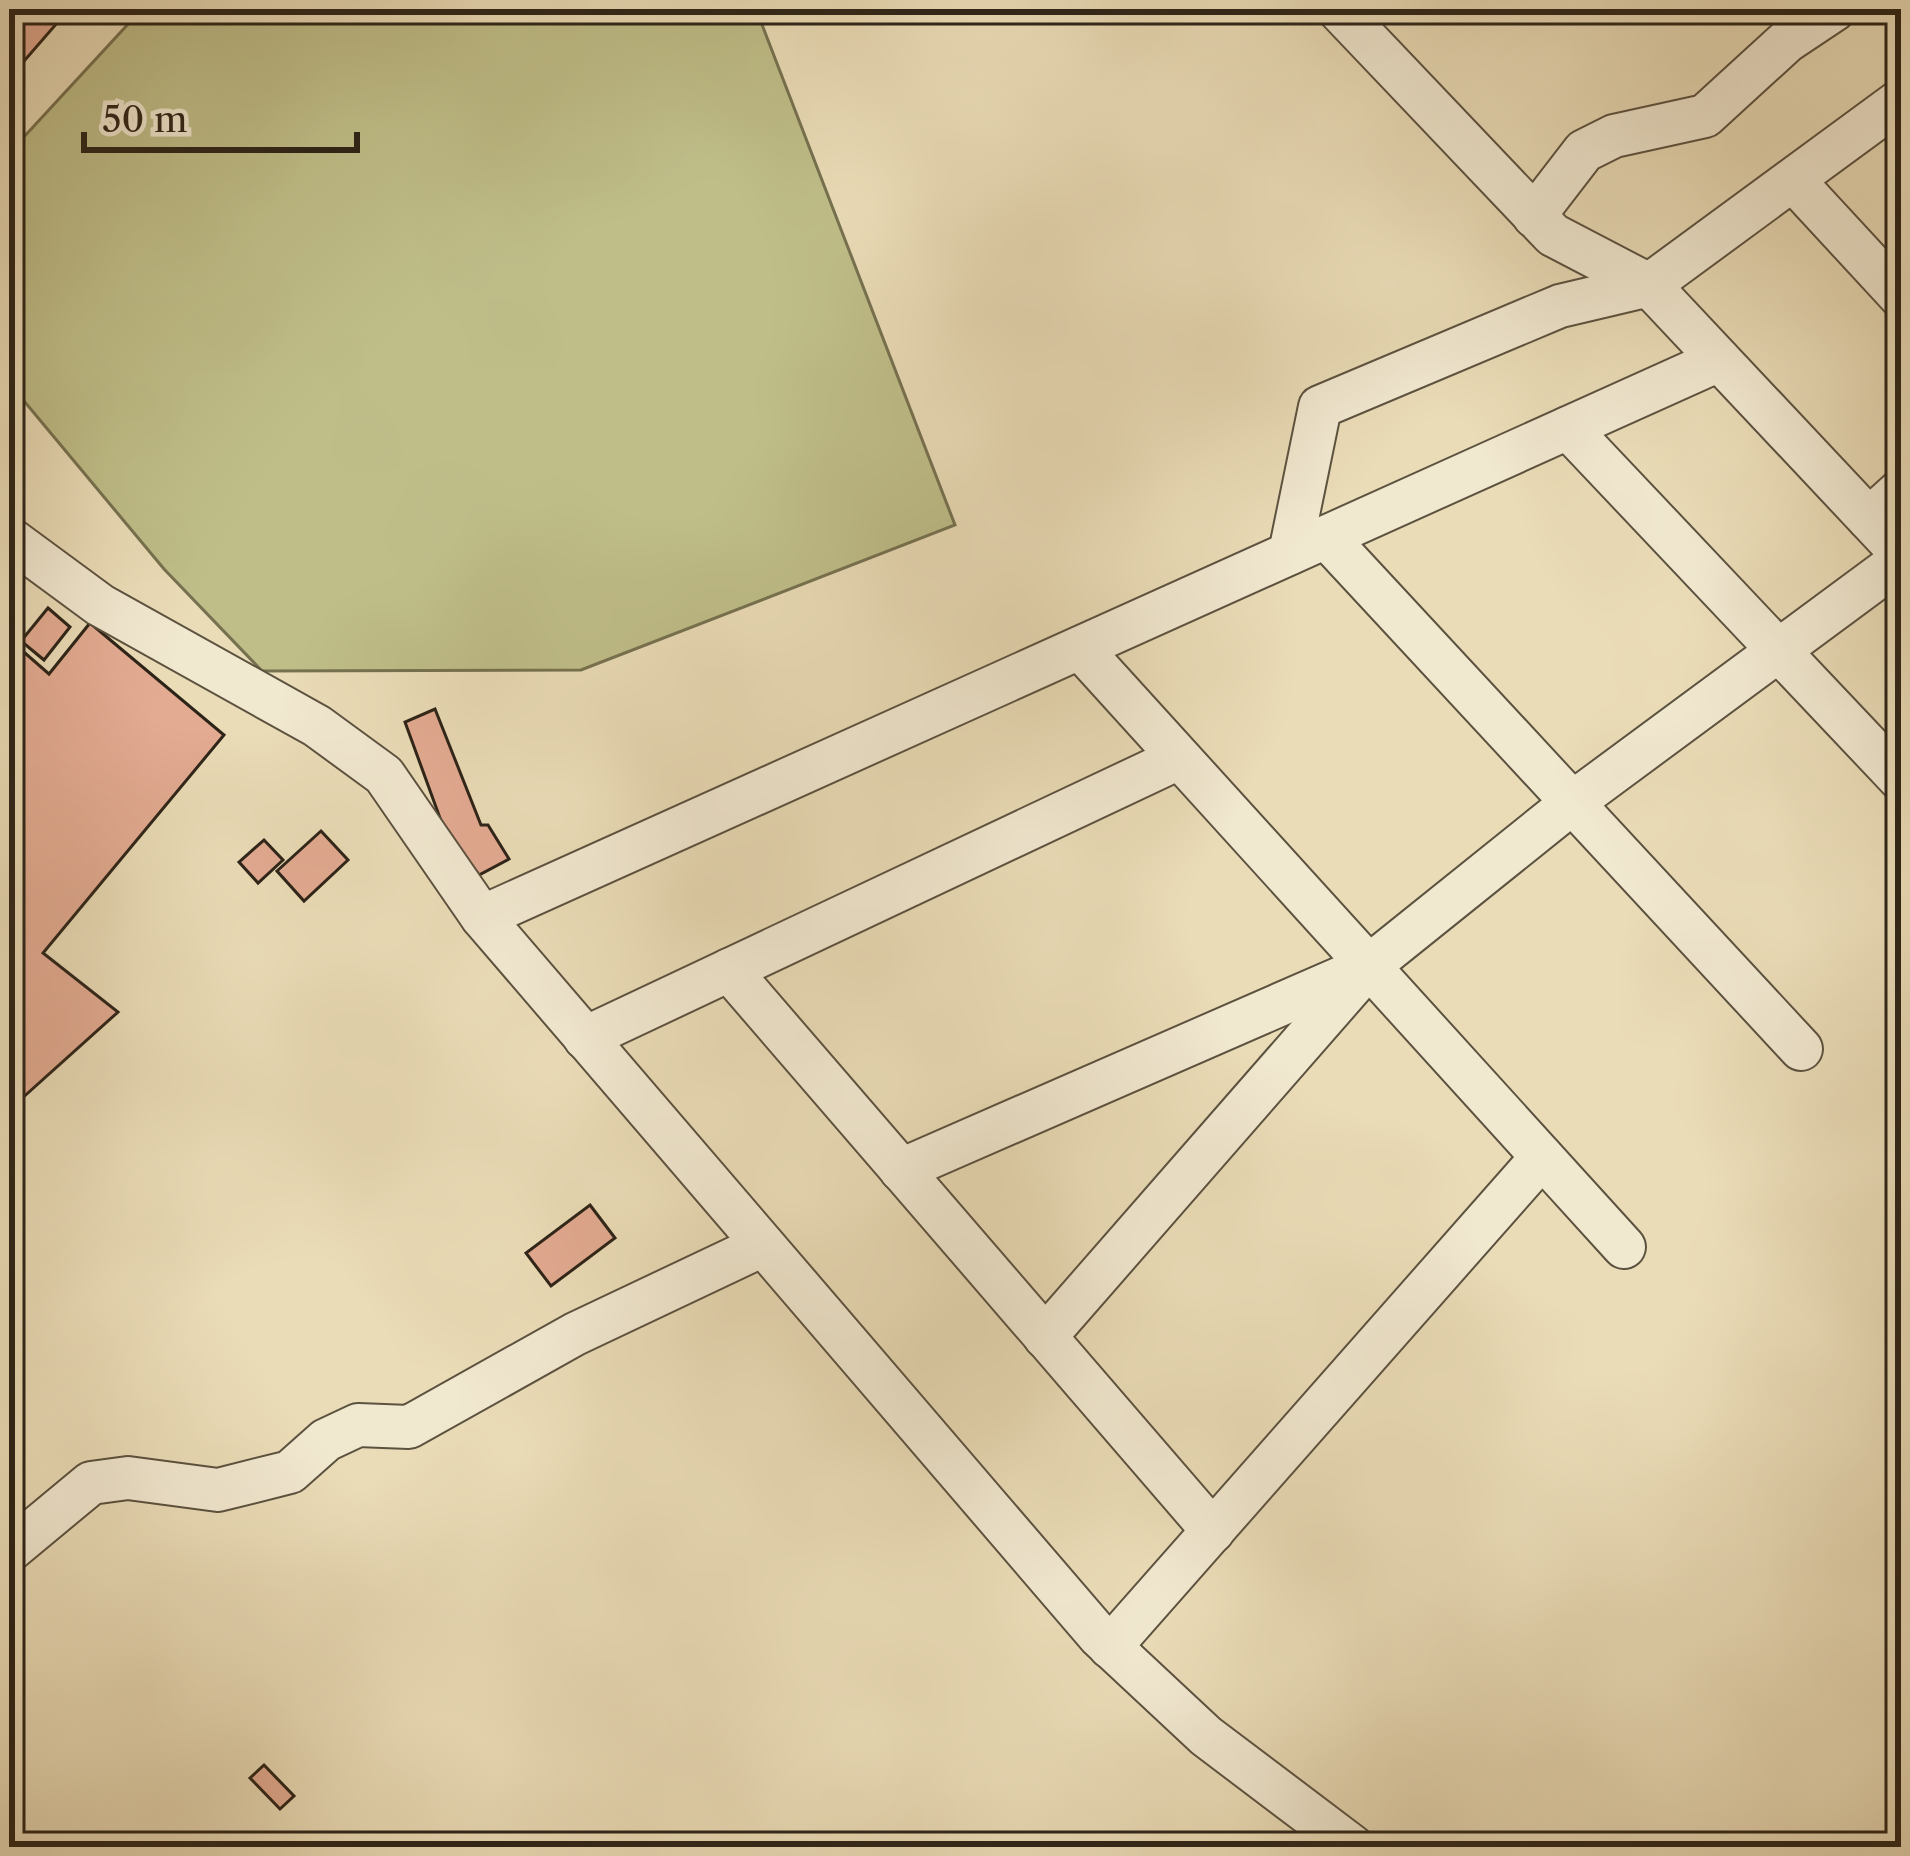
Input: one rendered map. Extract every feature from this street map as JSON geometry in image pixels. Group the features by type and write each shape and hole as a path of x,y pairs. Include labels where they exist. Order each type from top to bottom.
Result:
{"street":[{"path":"1045,1337 1369,966 1572,802 1901,556 1649,285 1552,235 1338,9"},
{"path":"1534,216 1584,151 1613,136 1705,116 1787,41 1834,9"},
{"path":"1308,545 1320,406 1560,305 1649,285 1901,100"},
{"path":"1793,180 1901,297"},
{"path":"482,917 1719,360"},
{"path":"1568,428 1901,780"},
{"path":"1869,519 1901,490"},
{"path":"9,538 100,605 317,726 385,775 482,917 1110,1647 1206,1736 1353,1847"},
{"path":"1308,545 1572,802 1801,1048"},
{"path":"1080,648 1624,1247"},
{"path":"585,1038 1180,758"},
{"path":"901,1170 1369,966"},
{"path":"729,970 1213,1531"},
{"path":"1110,1647 1542,1156"},
{"path":"9,1550 92,1483 128,1478 218,1490 290,1472 326,1440 358,1425 409,1427 575,1334 763,1245"}],"shaded area":[{"path":"142,9 756,9 955,525 581,670 262,671 164,569 9,383 9,153"}],"building":[{"path":"9,9 43,9 58,22 25,60 9,47"},
{"path":"48,608 70,627 44,660 21,641"},
{"path":"90,623 224,735 43,953 118,1012 9,1110 9,639 49,674"},
{"path":"435,709 481,825 488,825 509,859 479,875 444,829 405,722"},
{"path":"321,831 348,860 304,901 277,871"},
{"path":"264,840 283,860 258,883 239,862"},
{"path":"590,1205 615,1238 551,1286 526,1253"},
{"path":"264,1765 294,1796 280,1809 250,1778"}]}
